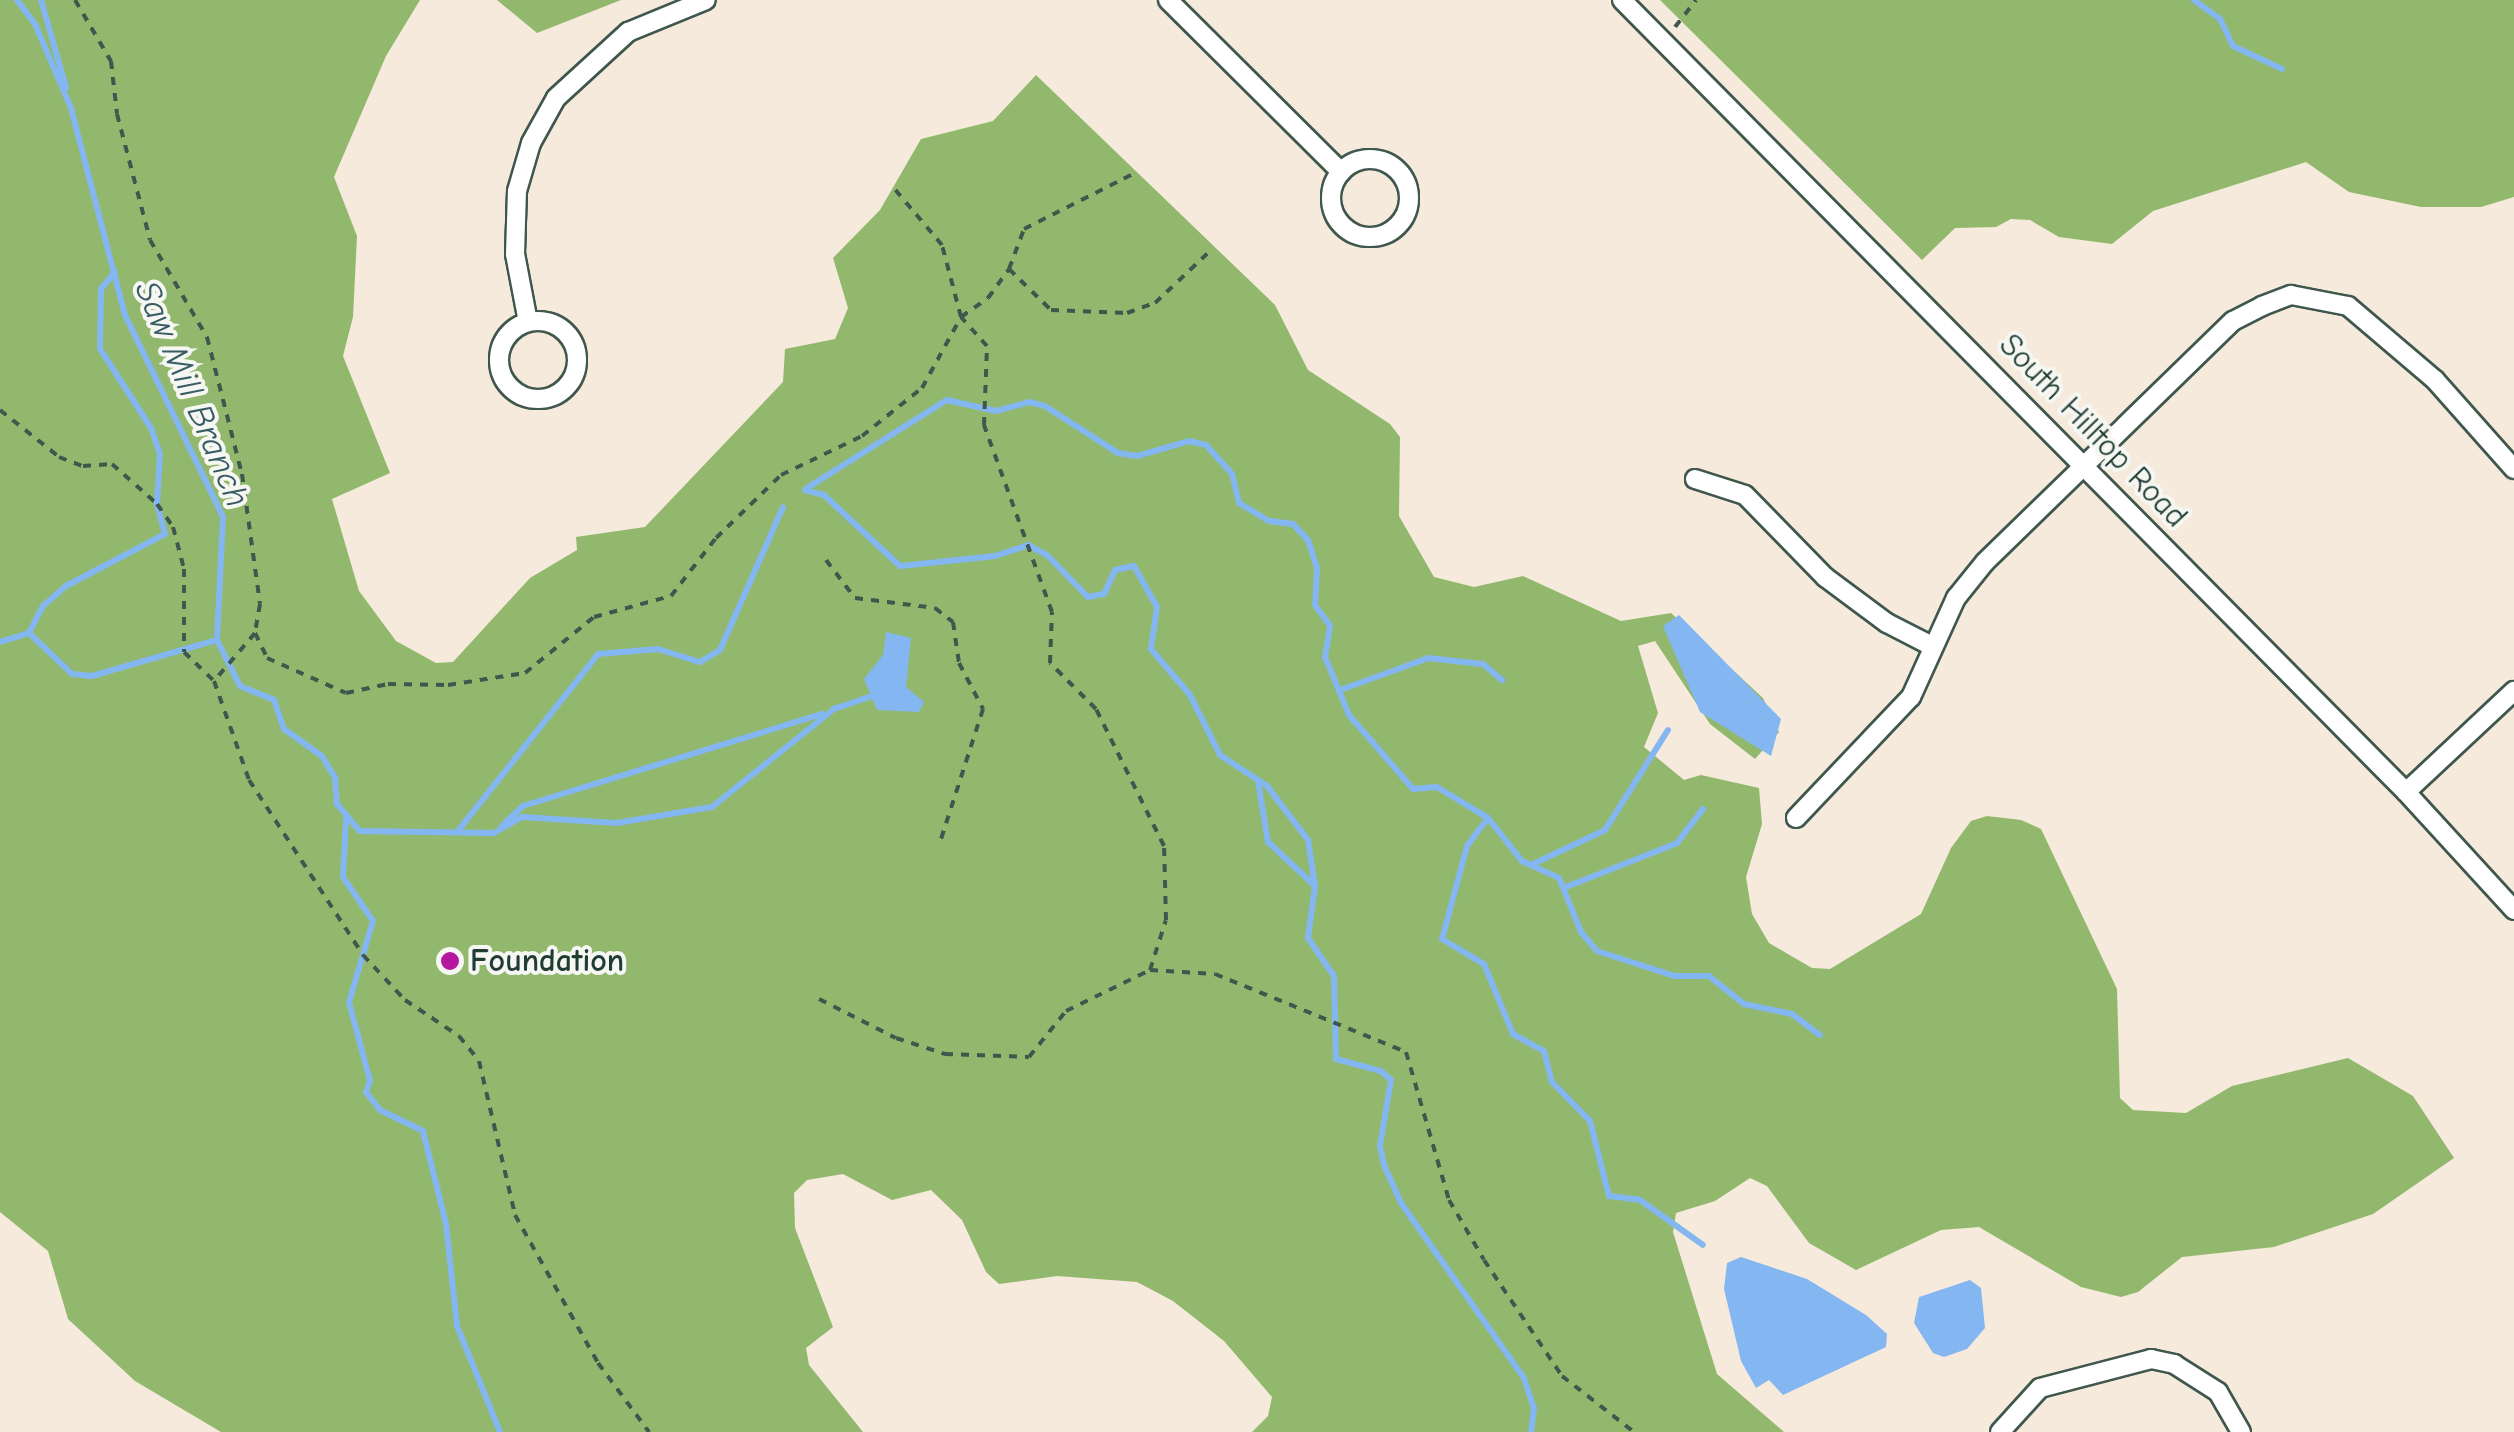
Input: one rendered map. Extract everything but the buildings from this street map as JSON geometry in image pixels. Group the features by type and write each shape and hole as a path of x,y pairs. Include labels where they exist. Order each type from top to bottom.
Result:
{"street":[{"path":"528,322 515,254 517,192 548,113 588,62 628,32 706,0"},
{"path":"1168,0 1341,172"},
{"name":"South Hilltop Road","path":"1622,0 2406,792 2514,910"},
{"path":"1374,159 1397,169 1409,190 1400,225 1376,237 1350,232 1331,197 1341,172 1374,159"},
{"path":"1796,818 1911,697 1930,645 1985,562 2233,321 2290,295 2348,306 2377,325 2514,469"},
{"path":"528,322 557,326 577,354 566,388 544,400 516,394 498,363 506,337 528,322"},
{"path":"1695,479 1745,495 1824,577 1886,623 1930,645"},
{"path":"2406,792 2514,692"},
{"path":"2000,1432 2040,1388 2151,1359 2174,1364 2218,1392 2241,1432"}],"path":[{"path":"74,0 111,60 117,114 150,240 207,337 251,531 260,604 255,633 214,681"},
{"path":"1669,46 1696,0"},
{"path":"255,633 268,658 346,693 526,673 594,617 671,596 716,538 782,475 862,436 922,388 961,317 988,298 1009,269 1024,229 1134,174"},
{"path":"893,187 942,245 961,317 987,346 984,424 1052,612 1050,663 1096,708 1164,846 1166,920 1150,970"},
{"path":"1009,269 1051,310 1127,313 1155,304 1211,250"},
{"path":"0,410 59,458 83,466 112,464 157,504 172,526 184,569 184,652 214,681 249,780 352,942 405,1000 458,1036 479,1062 515,1215 598,1363 650,1432"},
{"path":"826,560 854,598 935,608 953,622 959,662 983,709 942,839"},
{"path":"818,999 896,1038 945,1054 1029,1057 1066,1012 1150,970 1215,974 1406,1052 1449,1200 1484,1260 1562,1376 1634,1432"}],"green space":[{"path":"0,0 420,0 386,56 334,177 357,236 353,317 343,356 390,473 332,499 359,591 396,641 436,663 453,662 530,578 577,550 576,537 645,527 783,382 785,349 835,339 848,308 833,258 880,210 921,139 993,121 1036,75 1275,305 1308,370 1390,424 1400,437 1399,516 1434,577 1474,587 1523,576 1621,621 1671,613 1763,698 1779,732 1755,759 1710,724 1655,641 1638,646 1658,713 1644,747 1684,780 1701,775 1759,788 1762,824 1746,877 1752,914 1769,943 1812,968 1830,969 1921,914 1951,848 1971,821 1987,816 2021,820 2041,829 2117,989 2120,1098 2133,1110 2186,1113 2232,1086 2348,1058 2413,1096 2454,1158 2373,1214 2274,1247 2182,1257 2138,1292 2121,1297 2081,1287 1979,1227 1941,1230 1856,1270 1809,1243 1767,1186 1750,1178 1715,1201 1676,1213 1673,1232 1717,1374 1784,1432 1252,1432 1268,1416 1272,1397 1224,1341 1173,1301 1137,1282 1057,1276 999,1284 986,1272 962,1220 931,1190 892,1200 843,1174 807,1180 794,1193 795,1228 833,1327 806,1348 809,1365 863,1432 221,1432 135,1381 68,1319 48,1251 0,1212"},
{"path":"497,0 621,0 537,33"},
{"path":"1660,0 2514,0 2514,197 2481,207 2421,207 2349,192 2306,162 2153,211 2112,244 2059,237 2030,220 2011,219 1996,227 1955,228 1922,260"}],"water":[{"path":"1679,615 1781,719 1771,756 1700,712 1663,626"},
{"path":"886,632 911,638 906,687 924,702 919,712 877,710 864,679 883,655"},
{"path":"1741,1257 1807,1279 1866,1315 1887,1334 1886,1347 1783,1395 1769,1380 1756,1388 1741,1361 1724,1289 1727,1263"},
{"path":"1970,1280 1981,1288 1985,1328 1967,1349 1944,1357 1933,1353 1914,1323 1919,1297"}],"waterway":[{"name":"Saw Mill Branch","path":"17,0 35,24 71,108 125,315 223,517 217,640 240,686 274,700 284,729 322,756 335,778 337,804 360,831 494,833 522,817 617,823 712,807 835,708"},
{"path":"41,0 66,87"},
{"path":"2194,0 2220,19 2233,46 2282,69"},
{"path":"0,642 29,633 43,606 66,586 165,534 157,504 160,454 151,428 100,349 101,289 115,272"},
{"path":"807,488 947,400 996,411 1029,402 1045,406 1118,453 1137,456 1189,441 1206,445 1232,474 1239,503 1269,521 1293,524 1308,540 1317,568 1315,605 1330,626 1325,657 1349,715 1413,789 1437,787 1488,818 1522,861 1559,878 1581,932 1597,951 1675,976 1709,976 1744,1004 1792,1014 1820,1035"},
{"path":"805,490 824,495 900,566 995,556 1028,545 1047,555 1088,597 1104,594 1115,570 1134,566 1157,607 1151,649 1190,695 1220,755 1267,786 1308,840 1315,886 1308,938 1334,976 1336,1059 1381,1071 1391,1080 1380,1146 1384,1165 1401,1203 1524,1378 1534,1408 1531,1432"},
{"path":"457,832 598,654 658,649 700,662 720,650 783,507"},
{"path":"29,633 72,674 92,676 217,640"},
{"path":"1343,689 1428,658 1483,664 1502,680"},
{"path":"834,709 872,696"},
{"path":"502,826 523,806 822,714"},
{"path":"1531,865 1605,830 1668,730"},
{"path":"1258,781 1268,842 1314,885"},
{"path":"1566,887 1677,843 1703,809"},
{"path":"1488,818 1467,846 1442,939 1484,964 1513,1034 1544,1051 1552,1082 1590,1121 1609,1196 1640,1200 1703,1245"},
{"name":"Saw Mill Branch","path":"346,819 343,877 373,921 349,1002 370,1081 366,1092 380,1110 423,1131 446,1224 457,1326 500,1432"}],"place":[{"name":"Foundation","path":"450,961"}]}
